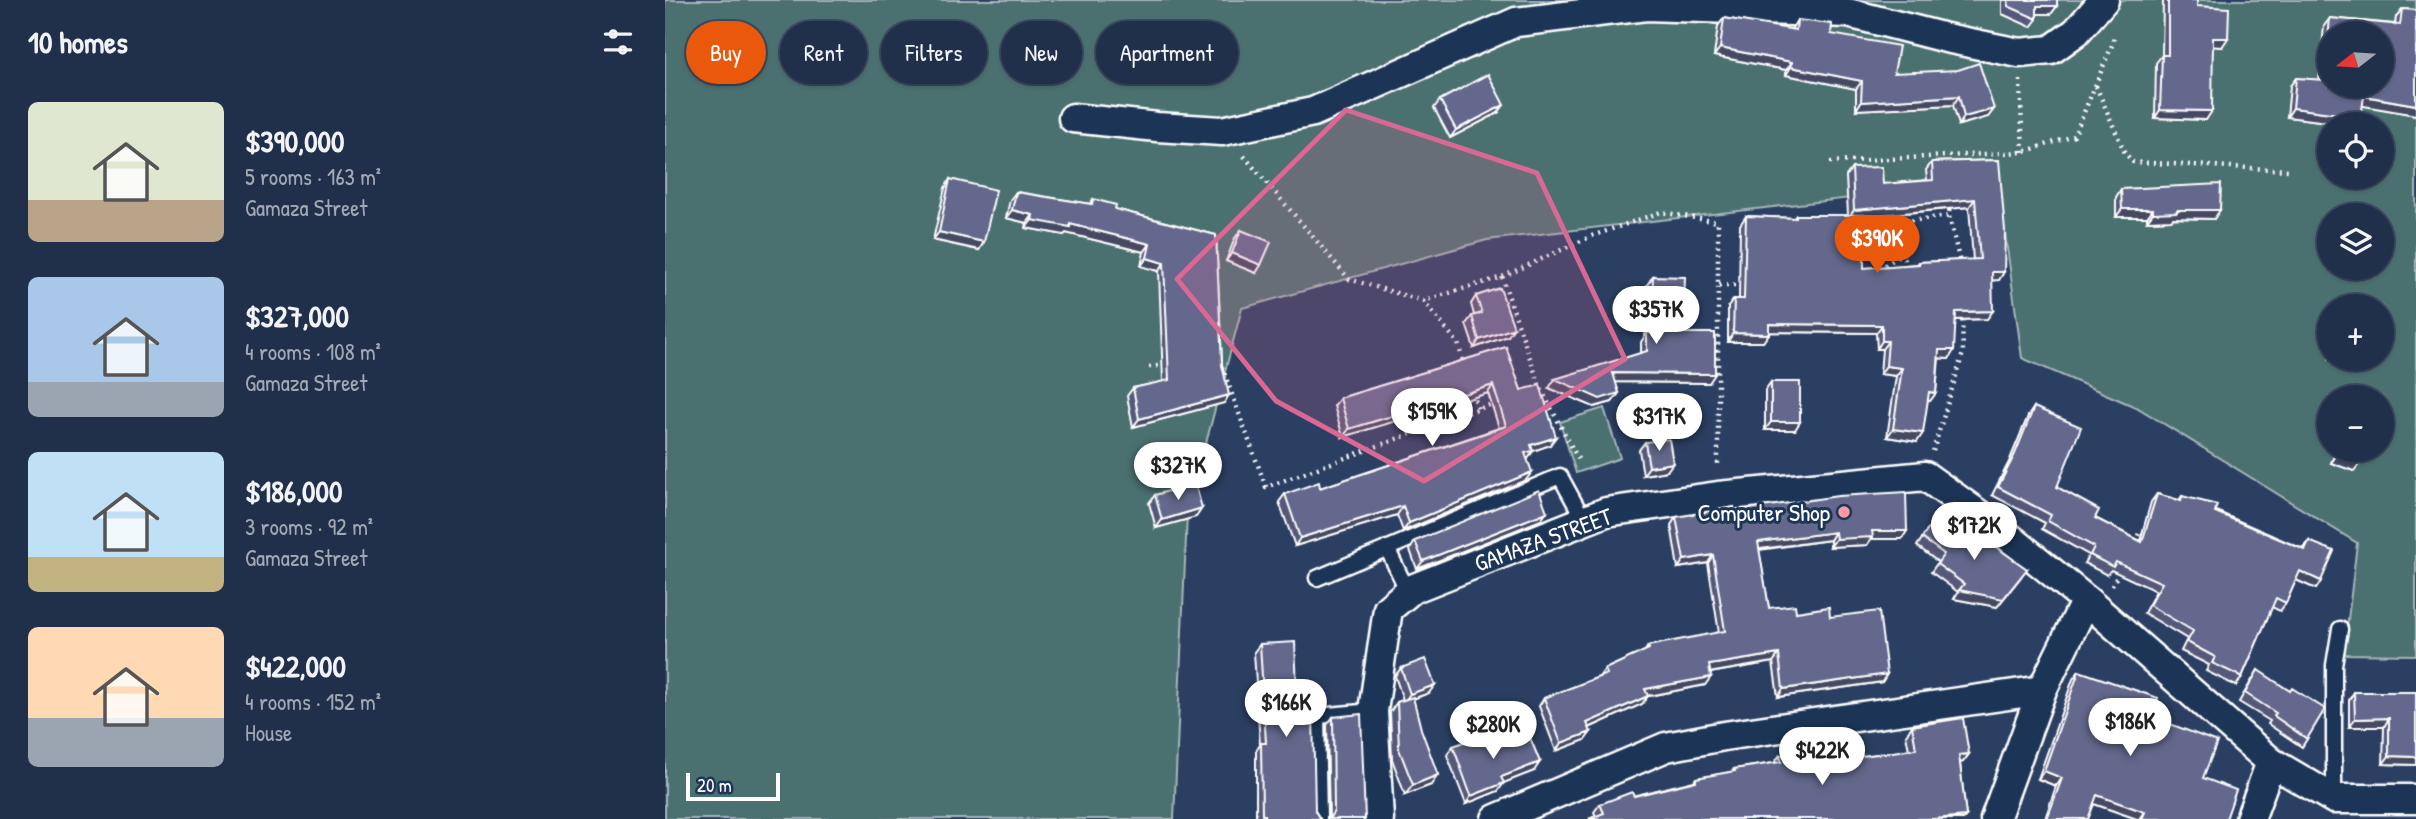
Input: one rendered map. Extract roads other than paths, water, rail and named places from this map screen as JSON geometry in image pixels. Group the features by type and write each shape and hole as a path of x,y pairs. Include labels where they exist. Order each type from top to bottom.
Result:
{"street":[{"path":"1073,118 1222,131 1313,111 1516,22 1646,6 1848,12 1946,38 2019,53 2051,50 2076,32 2105,0"},
{"name":"GAMAZA STREET","path":"1379,819 1373,711 1388,609 1412,589 1607,512 1718,496 1925,476 1999,529 2093,606"},
{"path":"1994,819 2042,690 2093,606 2271,762 2334,799 2416,799"},
{"path":"1496,819 1666,747 1724,736 2042,690"},
{"path":"2250,819 2271,762"}],"lane":[{"path":"1317,578 1560,476 1584,520"},
{"path":"1387,548 1408,593"},
{"path":"2334,799 2334,665 2340,629"},
{"path":"1319,819 1317,716 1373,711"}],"place":[{"name":"Computer Shop","path":"1844,512"}]}
